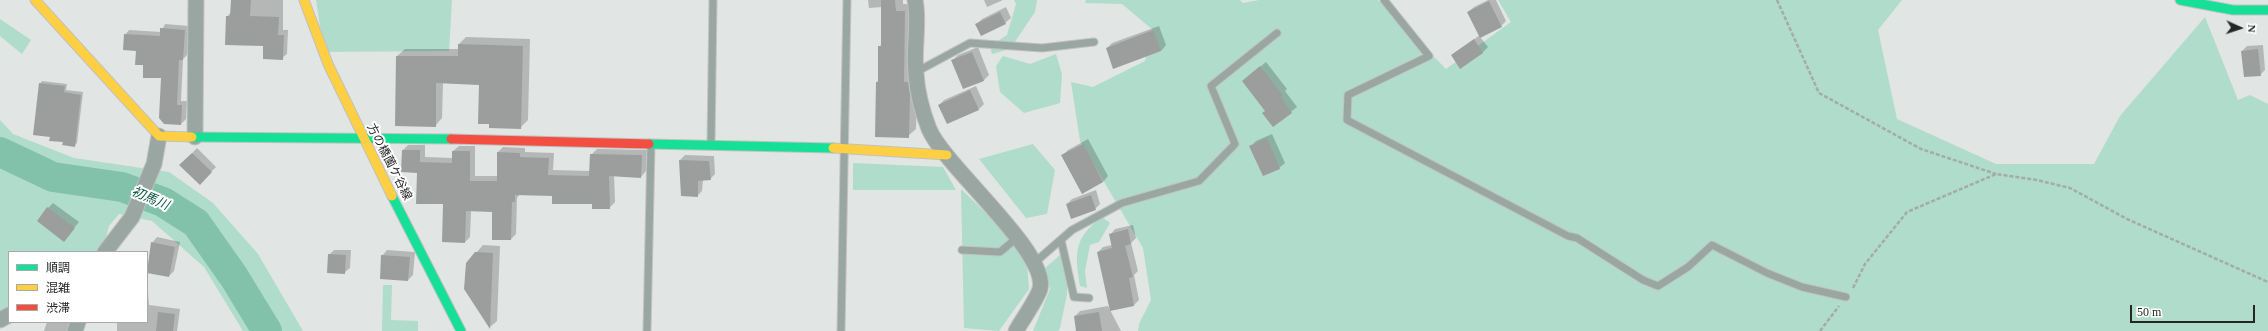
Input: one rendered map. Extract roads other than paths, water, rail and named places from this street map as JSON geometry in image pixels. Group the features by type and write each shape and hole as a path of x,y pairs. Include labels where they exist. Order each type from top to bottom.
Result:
{"street":[{"path":"36,0 159,136 290,139 362,137 844,148 947,155"},
{"path":"195,137 196,0"},
{"name":"方の橋薗ケ谷線","path":"304,0 328,64 362,137 461,331"},
{"path":"915,0 918,14 916,72 921,103 930,130 947,155 1018,237 1038,273 1040,288 1016,331"},
{"path":"2180,0 2233,10 2268,10"},
{"path":"106,251 132,217 154,164 159,136"}],"lane":[{"path":"711,145 713,0"},
{"path":"840,331 847,0"},
{"path":"1384,0 1429,56 1348,95 1347,120 1568,236 1577,238 1643,280 1658,286 1688,267 1712,245 1767,273 1802,287 1846,297"},
{"path":"1033,264 1072,230 1122,204 1200,181 1235,144 1211,86 1278,33"},
{"path":"916,72 970,43 1042,48 1094,42"},
{"path":"647,331 652,144"},
{"path":"962,250 1000,252 1018,237"},
{"path":"1060,240 1074,298 1089,298"}],"waterway":[{"name":"初馬川","path":"0,152 53,177 122,187 163,202 196,223 234,277 267,331"}]}
